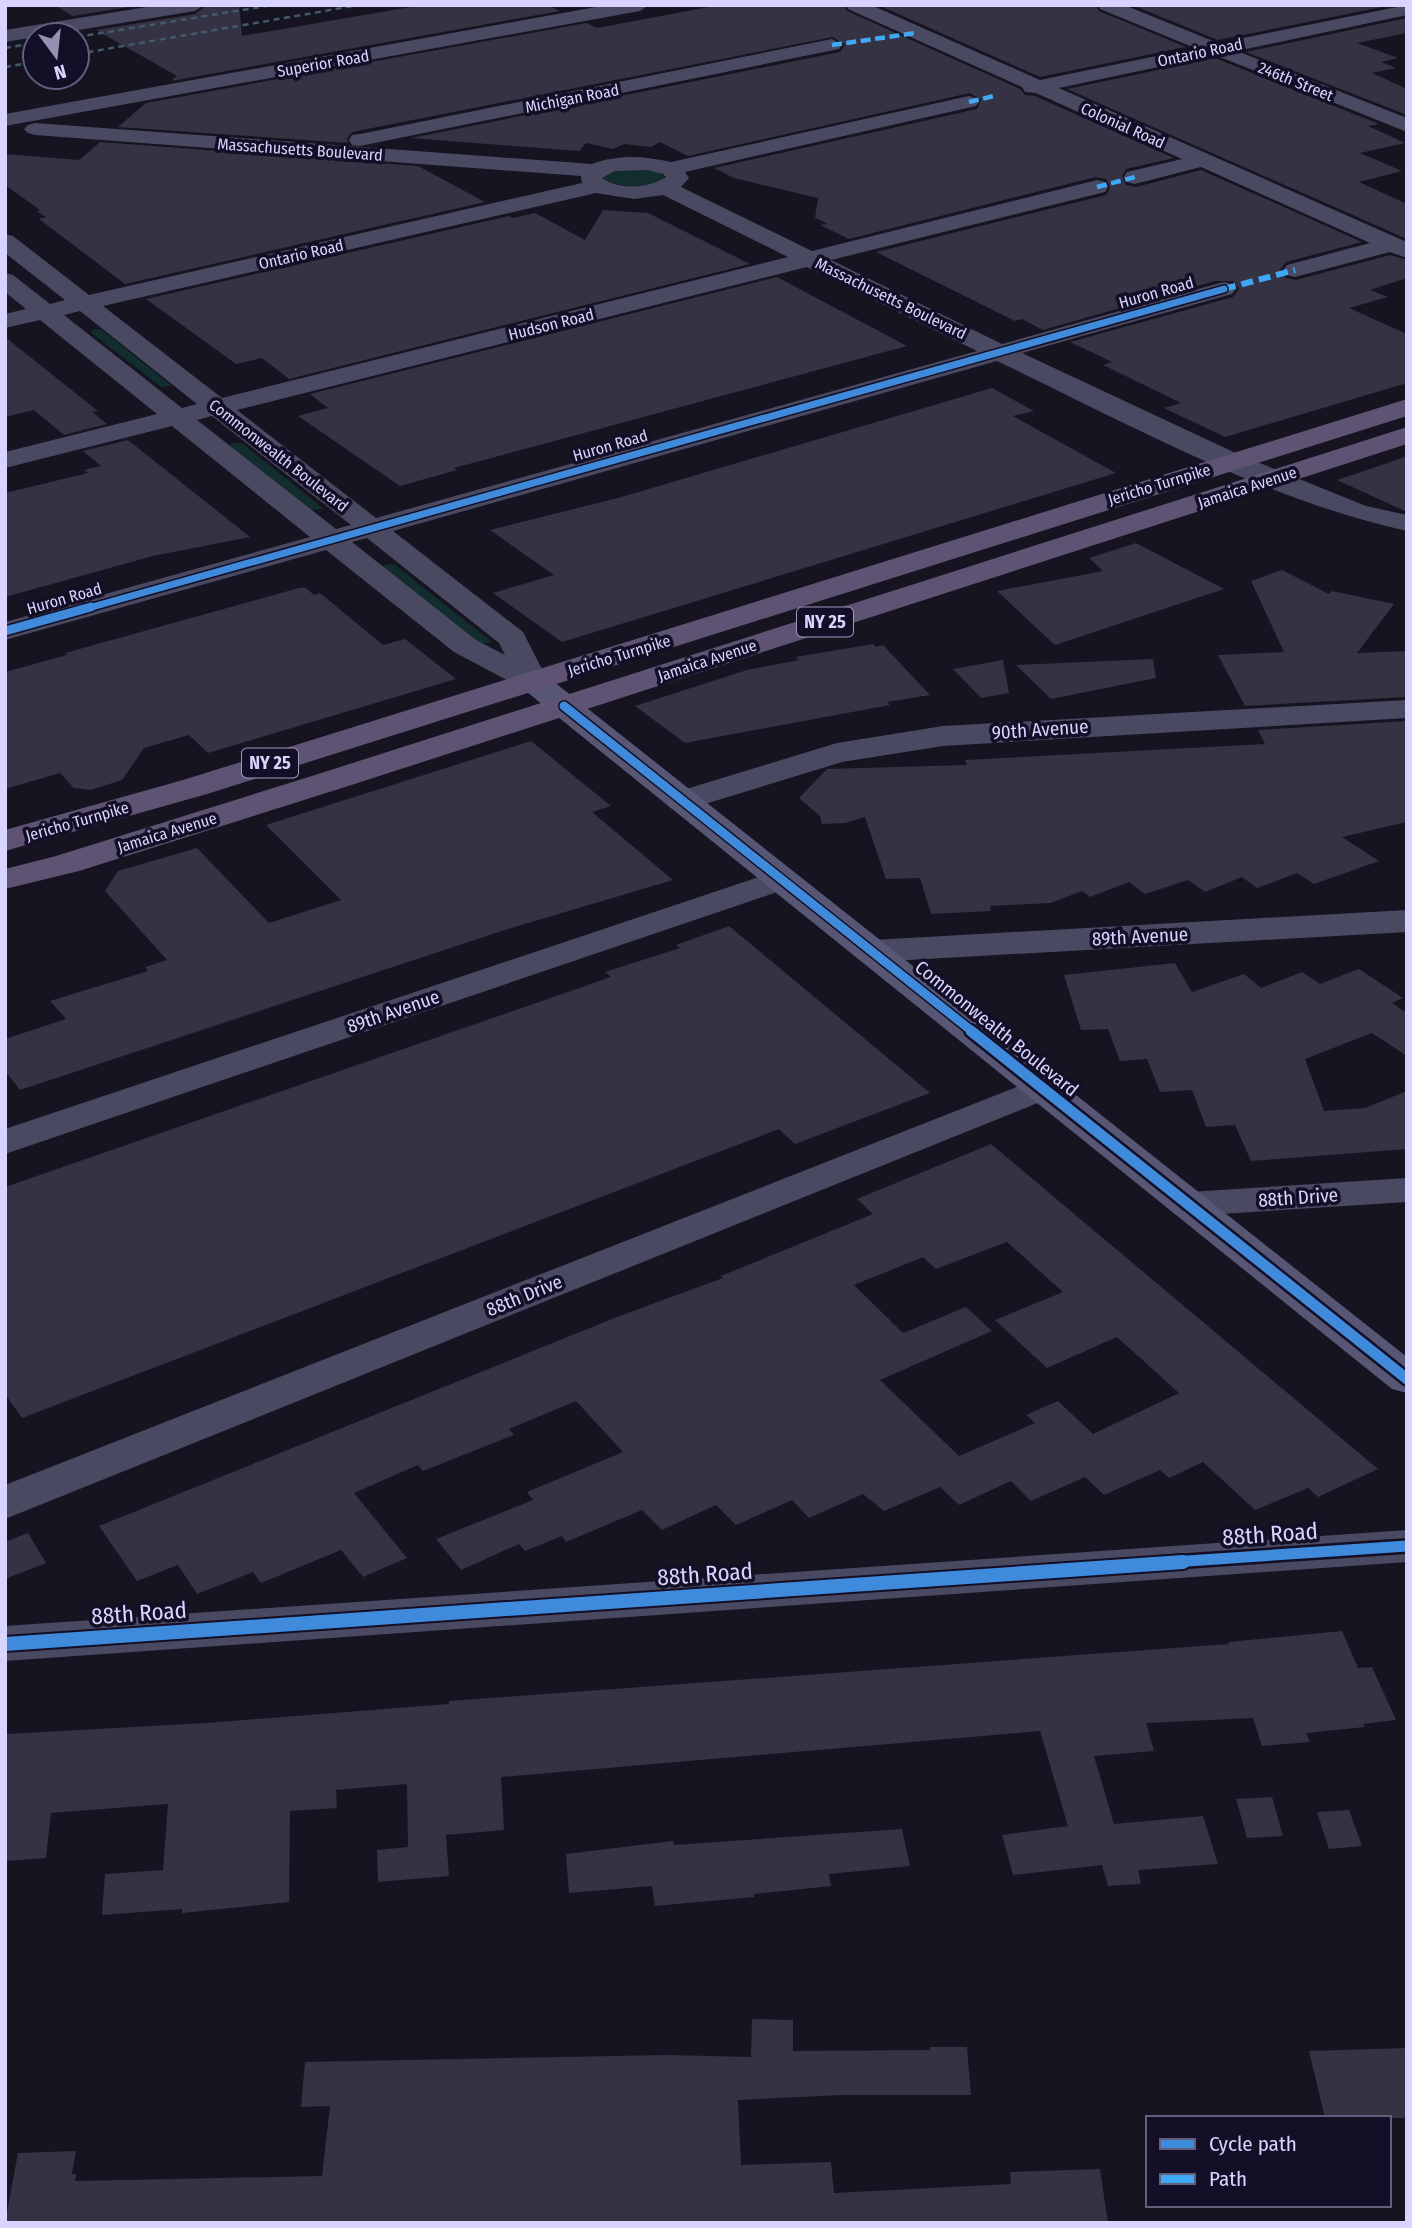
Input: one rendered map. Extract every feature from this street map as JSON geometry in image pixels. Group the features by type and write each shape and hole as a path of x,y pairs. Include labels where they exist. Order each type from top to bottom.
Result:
{"main road":[{"name":"Jamaica Avenue","path":"1230,461 1407,407"},
{"name":"Jamaica Avenue","path":"5,878 67,864 1407,435"},
{"name":"Jericho Turnpike","path":"5,841 195,787 712,627 1230,461"}],"street":[{"path":"5,36 195,5"},
{"name":"Superior Road","path":"5,120 640,5"},
{"name":"Colonial Road","path":"855,5 1399,248"},
{"name":"246th Street","path":"1107,5 1407,125"},
{"path":"1358,5 1407,23"},
{"name":"Ontario Road","path":"993,96 1407,9"},
{"name":"Michigan Road","path":"312,150 832,46"},
{"path":"668,178 969,102"},
{"name":"Massachusetts Boulevard","path":"5,126 312,150 596,179 630,192 668,178 811,258 1001,353 1230,461 1358,512 1407,523"},
{"path":"1135,177 1203,160"},
{"name":"Ontario Road","path":"5,321 596,179"},
{"name":"Hudson Road","path":"5,460 1097,187"},
{"name":"Commonwealth Boulevard","path":"7,243 512,638 533,681"},
{"path":"1295,270 1399,248"},
{"name":"Commonwealth Boulevard","path":"5,280 465,646 533,681 1407,1379"},
{"name":"Huron Road","path":"5,631 1224,289"},
{"name":"90th Avenue","path":"682,801 837,753 943,736 1407,709"},
{"name":"89th Avenue","path":"5,1142 780,880"},
{"name":"89th Avenue","path":"873,951 1407,921"},
{"name":"88th Drive","path":"5,1503 1042,1088"},
{"name":"88th Drive","path":"1189,1204 1407,1190"},
{"name":"88th Road","path":"5,1644 1407,1546"}],"green space":[{"path":"632,168 658,171 665,178 652,186 635,188 603,179 603,176 613,170"},
{"path":"102,330 172,386 161,387 90,332"},
{"path":"233,443 242,443 324,509 311,510 230,446"},
{"path":"395,565 492,642 481,644 382,567"}],"building":[{"path":"54,5 141,5 73,16"},
{"path":"207,5 239,5 242,36 422,5 548,5 560,11 171,81 177,76 96,30 195,14"},
{"path":"719,5 844,5 847,11 1020,89 1025,95 1035,96 1174,158 1126,169 1122,176 1126,185 1136,187 1201,170 1362,242 1286,262 1280,270 1286,278 1296,280 1390,255 1407,260 1407,278 1370,290 1388,297 1349,308 1407,334 1407,383 1225,437 1164,408 1181,403 1103,365 1112,362 1070,342 1233,297 1239,289 1233,281 1215,281 1043,330 1022,319 1015,321 876,252 1106,195 1110,188 1106,179 1096,177 849,239 820,225 828,224 815,218 818,198 734,178 714,168 977,109 981,100 970,93 688,156 660,142 651,147 624,144 613,149 586,143 579,151 411,138 840,52 845,45 833,37 352,132 347,139 348,143 118,127 146,103 586,23 597,28"},
{"path":"878,5 1096,5 1099,11 1186,47 1040,77"},
{"path":"1132,5 1392,5 1218,40"},
{"path":"1407,18 1407,33 1357,43 1398,58 1381,62 1396,68 1372,73 1407,89 1407,115 1246,52"},
{"path":"1215,58 1379,124 1368,126 1405,143 1360,153 1402,171 1359,182 1407,204 1407,239 1067,89"},
{"path":"100,142 418,166 485,202 125,284 39,219 46,217 5,185 5,154 79,160"},
{"path":"603,210 648,213 750,264 289,379 262,358 236,364 146,299 509,216 513,218 535,213 585,240"},
{"path":"777,277 907,346 454,468 457,470 400,486 298,416 328,408 310,394"},
{"path":"5,337 98,411 92,412 107,424 64,435 34,410 5,417"},
{"path":"992,388 1034,411 1013,416 1116,473 562,642 493,593 554,575 490,530 618,498"},
{"path":"128,440 250,537 153,556 5,597 5,493 88,473 84,470 101,466 83,451"},
{"path":"1407,456 1407,512 1337,480 1376,467"},
{"path":"1136,543 1224,589 1055,645 997,591 1103,571 1089,558"},
{"path":"1282,570 1329,594 1332,591 1394,604 1357,653 1407,651 1407,697 1245,706 1218,655 1284,652 1251,581"},
{"path":"306,588 314,595 320,593 383,645 405,639 456,679 208,753 189,735 144,748 122,780 91,790 74,788 60,773 5,789 5,672"},
{"path":"873,644 876,647 883,645 930,695 887,702 890,705 685,743 635,706 747,670 799,660 796,657"},
{"path":"1153,659 1156,678 1051,699 1016,665"},
{"path":"1003,660 1009,693 981,698 953,669"},
{"path":"1407,721 1407,822 1342,837 1379,861 1314,884 1297,873 1257,888 1242,877 1205,892 1188,880 1145,894 1129,882 1090,897 1082,891 1051,903 990,906 991,911 931,914 920,878 886,879 865,817 845,823 822,824 820,816 799,798 827,769 967,765 965,760 1265,744 1258,730"},
{"path":"531,741 611,806 592,812 673,880 505,930 20,1090 5,1071 5,1039 66,1019 50,1001 148,971 145,967 167,960 105,891 118,871 197,848 269,923 341,900 266,825"},
{"path":"729,926 930,1093 795,1144 779,1129 22,1418 5,1394 5,1187 611,977 605,972 680,948 676,945"},
{"path":"1175,963 1192,992 1244,974 1261,988 1302,972 1320,984 1359,969 1403,998 1392,1003 1407,1013 1407,1056 1372,1033 1305,1059 1324,1111 1365,1108 1407,1091 1407,1149 1251,1161 1235,1125 1206,1127 1192,1090 1160,1092 1147,1059 1120,1061 1108,1029 1081,1030 1064,975"},
{"path":"991,1144 1378,1469 1318,1497 1308,1488 1255,1510 1203,1462 1169,1478 1160,1470 1104,1495 1085,1477 1031,1501 1011,1481 959,1505 940,1487 884,1511 863,1494 809,1518 792,1500 736,1525 716,1505 662,1530 642,1510 566,1542 562,1536 525,1551 519,1544 461,1570 436,1539 533,1500 527,1492 623,1452 576,1401 509,1429 514,1435 423,1471 418,1465 354,1493 407,1558 363,1577 341,1550 261,1583 253,1572 197,1594 178,1565 137,1581 99,1526 617,1317 723,1278 721,1276 873,1214 857,1199","holes":["1007,1242 1063,1292 995,1320 1047,1368 1117,1337 1179,1393 1093,1434 1058,1401 1026,1415 1035,1423 959,1456 880,1380 992,1331 966,1307 903,1333 854,1285 923,1257 936,1269"]},
{"path":"28,1533 46,1563 5,1579 5,1542"},
{"path":"1342,1631 1358,1668 1372,1667 1396,1720 1363,1724 1365,1727 1306,1733 1310,1742 1262,1746 1253,1718 1146,1723 1154,1751 1094,1756 1114,1824 1203,1816 1218,1864 1138,1870 1141,1884 1108,1886 1102,1865 1013,1875 1002,1835 1068,1826 1040,1731 501,1777 504,1830 446,1835 449,1876 378,1882 377,1850 408,1847 407,1784 336,1790 337,1808 290,1811 289,1902 182,1913 182,1909 102,1915 105,1874 163,1870 168,1804 51,1813 46,1858 5,1861 7,1734 206,1723 449,1704 449,1701 1229,1644 1228,1642"},
{"path":"1272,1797 1283,1836 1247,1838 1236,1799"},
{"path":"1349,1810 1362,1846 1329,1849 1317,1812"},
{"path":"902,1829 910,1866 829,1874 831,1886 754,1894 754,1897 655,1906 652,1886 569,1893 566,1854 673,1841 674,1845"},
{"path":"752,2019 793,2020 793,2051 930,2050 930,2047 967,2047 971,2095 843,2095 738,2100 741,2165 831,2162 834,2193 1011,2184 1010,2172 1100,2169 1108,2223 5,2223 18,2153 76,2151 72,2174 76,2174 75,2181 322,2176 330,2106 301,2107 305,2062 668,2055 751,2057"},
{"path":"1407,2048 1407,2118 1325,2116 1309,2051"}],"railway":[{"path":"91,35 273,5"},
{"path":"91,52 359,5"},
{"path":"5,48 21,45"},
{"path":"5,67 21,64"}],"marked path":[{"path":"832,45 916,33"},
{"path":"969,102 994,96"},
{"path":"1097,187 1135,177"},
{"path":"1224,289 1295,270"}],"cycle path":[{"path":"5,631 1224,289"},
{"path":"564,706 1407,1379"},
{"path":"5,1644 1407,1546"}]}
